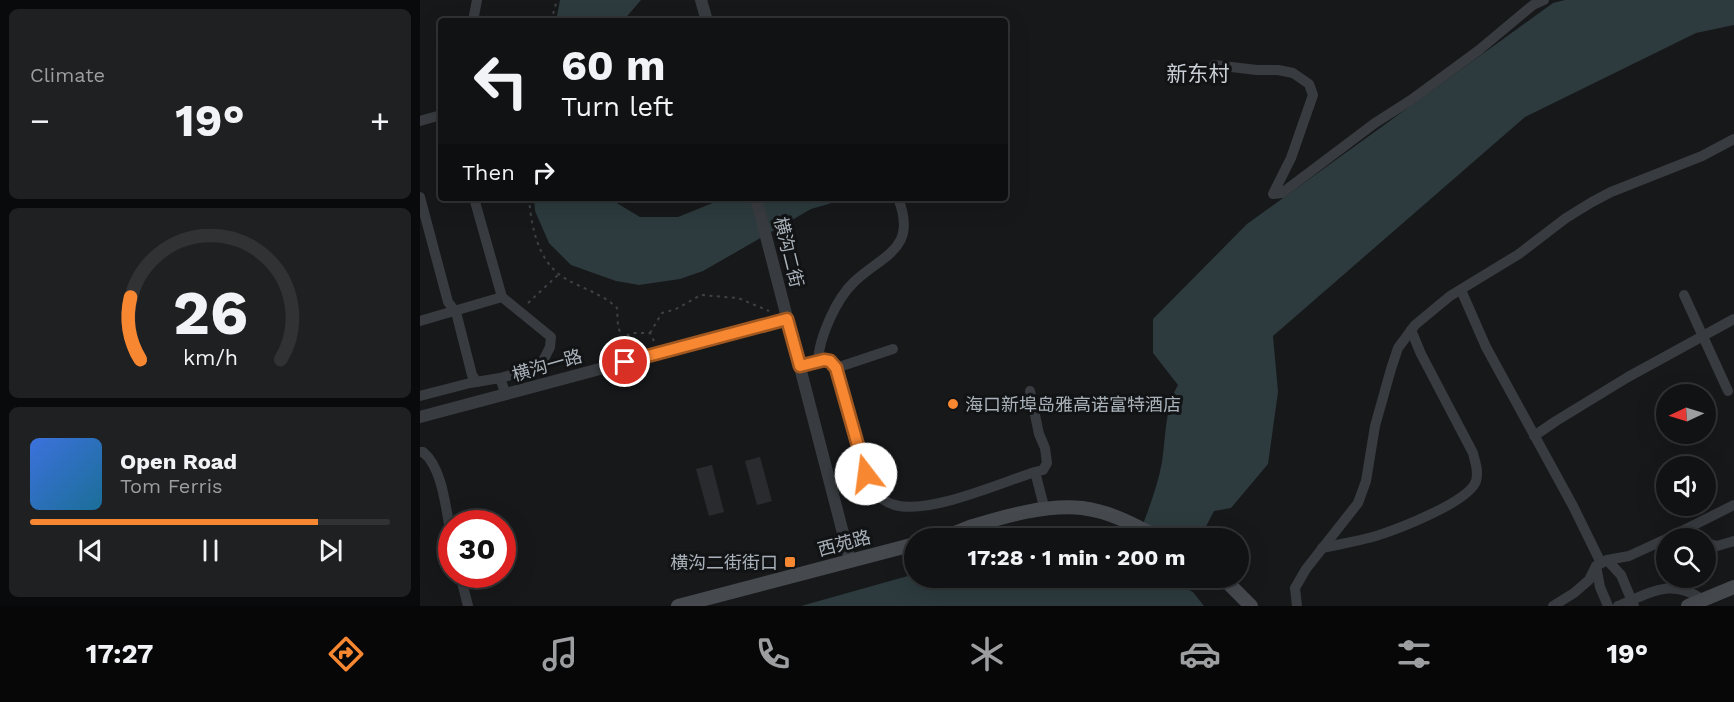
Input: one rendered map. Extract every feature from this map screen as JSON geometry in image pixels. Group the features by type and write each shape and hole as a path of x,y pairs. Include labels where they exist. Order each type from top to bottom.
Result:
{"main road":[{"path":"967,528 1031,511 1083,508 1112,515 1141,528"},
{"name":"西苑路","path":"678,606 904,547"},
{"path":"1688,606 1734,587"},
{"path":"1233,588 1251,606"}],"street":[{"path":"474,18 477,0"},
{"path":"701,0 706,18"},
{"path":"1214,65 1257,70 1278,69 1293,73 1309,84 1313,95 1292,158 1273,194 1282,193 1375,123 1411,100 1479,50 1533,5 1544,0"},
{"path":"420,121 438,116"},
{"path":"1297,606 1294,588 1306,569 1358,503 1366,481 1375,426 1388,378 1398,348 1411,330 1433,309 1519,254 1566,218 1592,202 1611,192 1701,156 1734,139"},
{"path":"420,197 448,302 456,312 472,375 477,382"},
{"path":"420,396 540,367 550,347 550,337 502,297 475,201"},
{"name":"横沟二街","path":"757,201 850,560"},
{"path":"818,361 819,346 836,304 855,281 900,243 905,220 899,201"},
{"path":"1461,290 1486,347 1573,506 1601,563 1600,587 1608,606"},
{"path":"1684,296 1728,391"},
{"path":"420,321 502,297"},
{"name":"横沟一路","path":"420,417 787,319"},
{"path":"1534,436 1628,377 1734,319"},
{"path":"1322,548 1377,536 1443,509 1472,488 1476,480 1478,470 1473,453 1421,354 1411,330"},
{"path":"836,368 893,349"},
{"path":"800,366 818,361 830,361 836,368 872,489 888,503 915,507 940,502 1043,470 1047,463 1045,448 1039,434 1030,391"},
{"path":"500,378 506,395"},
{"path":"420,452 432,459 445,510"},
{"path":"1035,472 1045,510"},
{"path":"1688,528 1734,505"},
{"path":"1716,546 1734,541"},
{"path":"1553,606 1582,587 1601,563 1629,556 1656,544"},
{"path":"1601,563 1621,575 1634,603"},
{"path":"1618,606 1634,603 1670,587 1691,591 1702,600"},
{"path":"464,588 468,606"}],"path":[{"path":"552,18 557,0"},
{"path":"529,201 537,242 559,274 607,298 617,308 618,326 622,338 632,333 650,333"},
{"path":"520,310 559,274"},
{"path":"650,333 662,313 676,309 701,295 738,298 787,319"},
{"path":"650,333 655,344"}],"shaded area":[{"path":"560,0 641,0 626,18 557,18"},
{"path":"1565,0 1734,0 1734,25 1696,33 1525,117 1273,336 1278,392 1268,464 1231,508 1214,511 1205,528 1142,528 1157,482 1168,413 1178,385 1153,353 1153,319 1247,224 1553,3"},
{"path":"534,201 614,201 640,217 678,217 718,201 839,201 811,209 703,271 680,279 639,285 616,281 571,265 549,243 535,211"},
{"path":"904,577 904,588 1184,588 1193,592 1204,606 801,606"}],"building":[{"path":"760,457 772,501 757,505 745,461"},
{"path":"712,465 724,512 709,516 696,469"}],"place":[{"name":"海口新埠岛雅高诺富特酒店","path":"953,404"},
{"name":"横沟二街街口","path":"790,562"}],"district":[{"name":"新东村","path":"1198,73"}],"route":[{"path":"625,362 787,319 800,366 824,360 830,361 836,368 841,379 866,474"}]}
